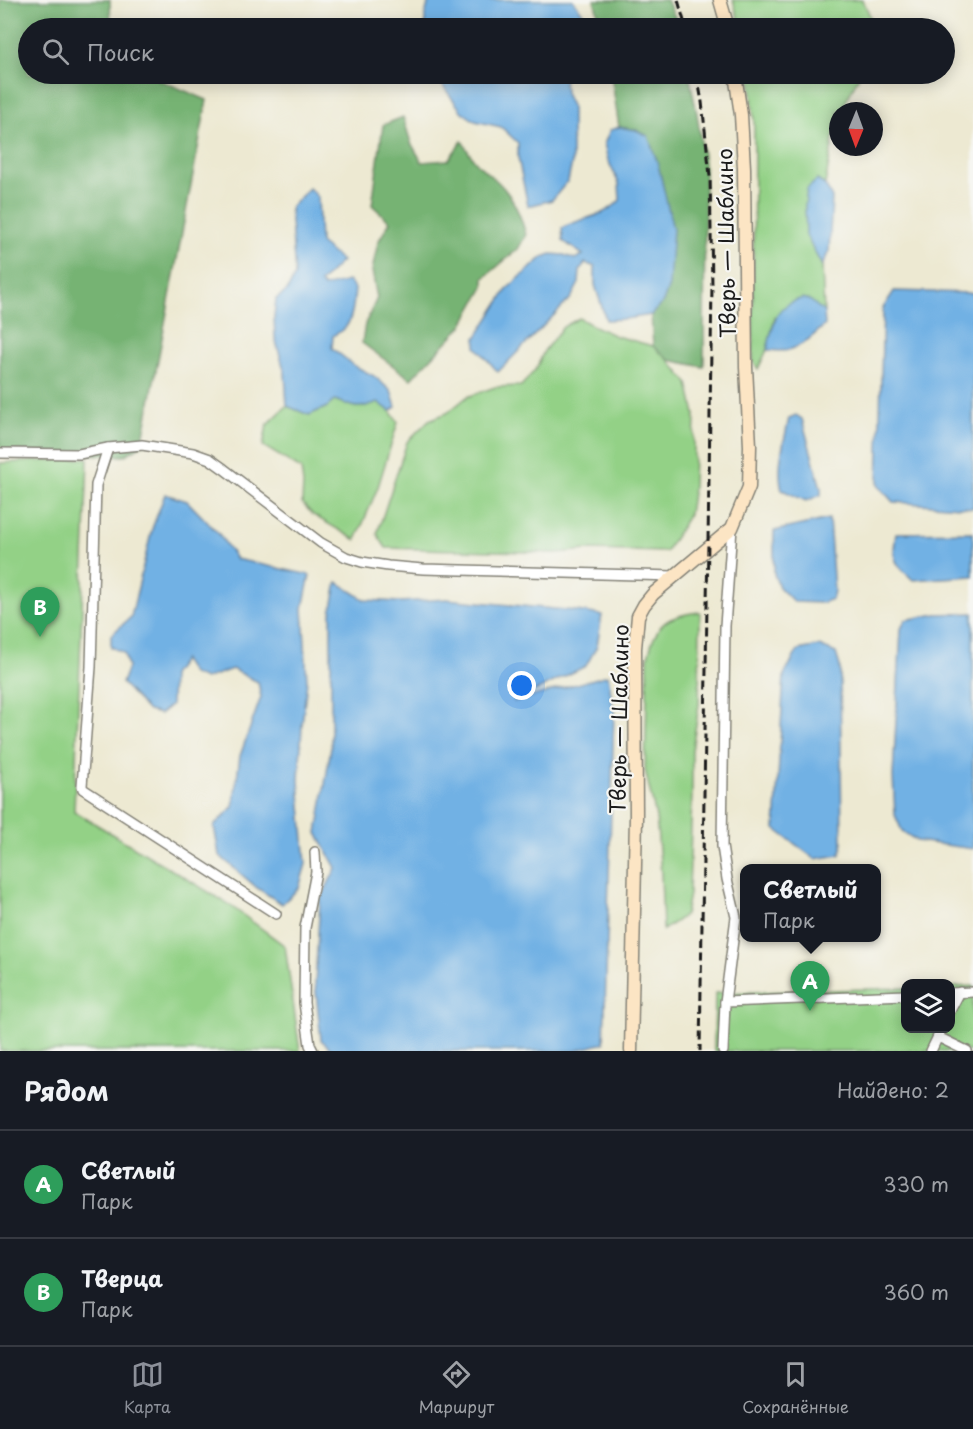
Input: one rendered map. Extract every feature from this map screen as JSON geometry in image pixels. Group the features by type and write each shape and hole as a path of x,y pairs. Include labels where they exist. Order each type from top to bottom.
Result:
{"street":[{"path":"720,0 725,18"},
{"name":"Тверь — Шаблино","path":"631,1051 636,817 635,648 639,613 645,603 674,576 732,528 747,493 751,471 746,367 744,168 736,84"},
{"path":"0,453 79,454 108,448 142,445 193,453 210,459 321,543 346,557 363,562 423,568 674,576"},
{"path":"108,448 96,485 91,667 82,789 276,914"},
{"path":"723,1051 725,1002 736,917 722,846 725,626 732,528"},
{"path":"313,1051 310,1045 304,1003 305,928 316,872 315,852"},
{"path":"955,992 973,992"},
{"path":"725,1002 901,995"},
{"path":"931,1051 940,1033 967,1051"}],"green space":[{"path":"0,0 110,0 111,18 18,18 18,84 169,84 207,100 142,445 124,456 0,450"},
{"path":"594,0 667,0 675,18 599,18"},
{"path":"733,0 862,0 870,18 738,18"},
{"path":"613,84 691,84 705,169 704,367 669,360 653,346 651,315 663,302 636,130 619,127"},
{"path":"751,84 855,84 846,102 829,102 830,156 825,185 817,180 806,235 822,266 824,312 814,304 775,317 767,350 758,369 753,361 754,121"},
{"path":"403,117 411,143 422,162 448,160 462,141 476,162 509,195 526,235 518,249 484,278 484,287 462,326 411,379 362,343 365,324 377,298 372,271 378,242 390,222 372,205 383,125"},
{"path":"579,318 616,336 653,346 669,360 688,383 695,414 693,487 689,514 666,552 587,550 557,553 386,548 377,534 407,442 429,420 447,413 467,397 495,387 521,386 536,369 544,351 563,327"},
{"path":"335,400 356,407 378,401 398,422 378,487 356,540 313,515 302,503 301,469 263,446 267,425 287,406 309,415 327,407"},
{"path":"88,458 74,811 227,903 285,946 300,1051 0,1051 0,463"},
{"path":"700,612 699,704 692,751 689,894 685,915 663,930 656,817 645,770 648,657 655,636 664,623 678,616"},
{"path":"973,986 973,1051 714,1051 715,993 901,988 901,1033 955,1033 955,987"}],"water":[{"path":"429,0 573,0 584,18 425,18"},
{"path":"441,84 564,84 565,93 572,108 572,163 568,181 552,200 528,206 518,158 518,143 501,127 475,121 462,112"},
{"path":"619,127 636,130 648,136 658,164 673,229 669,285 663,302 651,315 606,320 595,285 595,267 585,263 580,271 579,283 571,298 498,372 476,347 476,338 508,288 543,257 551,254 575,259 583,255 563,241 562,228 600,214 620,200 619,184 608,160 604,144 610,130"},
{"path":"817,180 825,185 832,198 829,251 822,266 806,235 807,189"},
{"path":"309,188 318,197 320,243 342,261 320,283 324,287 348,281 355,289 350,320 344,329 333,336 332,348 355,366 374,376 391,391 396,407 390,411 378,402 356,407 335,400 327,407 309,415 287,406 285,373 275,338 274,317 276,299 287,291 295,275 290,208"},
{"path":"894,291 973,293 973,508 893,502 878,485 883,308"},
{"path":"803,298 811,301 824,312 825,325 798,346 783,351 767,350 776,317 780,311 793,301"},
{"path":"796,415 802,419 821,488 821,495 806,501 782,490 780,481 781,454 789,418"},
{"path":"165,494 187,501 219,534 236,559 310,575 303,608 307,681 299,781 306,864 299,888 282,904 257,888 219,855 214,826 233,807 240,756 261,697 258,682 232,669 205,679 192,674 183,660 172,675 171,705 160,714 148,711 122,683 128,667 124,653 111,647 111,635 131,617 152,529"},
{"path":"829,519 834,591 832,599 821,603 794,602 779,587 774,574 774,531"},
{"path":"973,532 973,576 913,580 895,560 896,533"},
{"path":"337,582 365,600 400,602 446,599 602,615 597,646 586,666 513,702 608,675 614,713 604,1043 575,1051 333,1051 321,1040 315,983 320,900 336,868 317,833 331,747 331,613"},
{"path":"973,613 973,849 917,841 902,831 895,815 893,776 901,629 905,620 936,614"},
{"path":"819,646 836,653 840,666 842,848 840,855 815,859 775,829 784,675 798,650"}],"railway":[{"path":"678,0 683,18"},
{"path":"699,84 710,176 712,286 700,1051"}],"place":[{"name":"Тверца","path":"40,637"},
{"name":"Светлый","path":"810,1011"}]}
